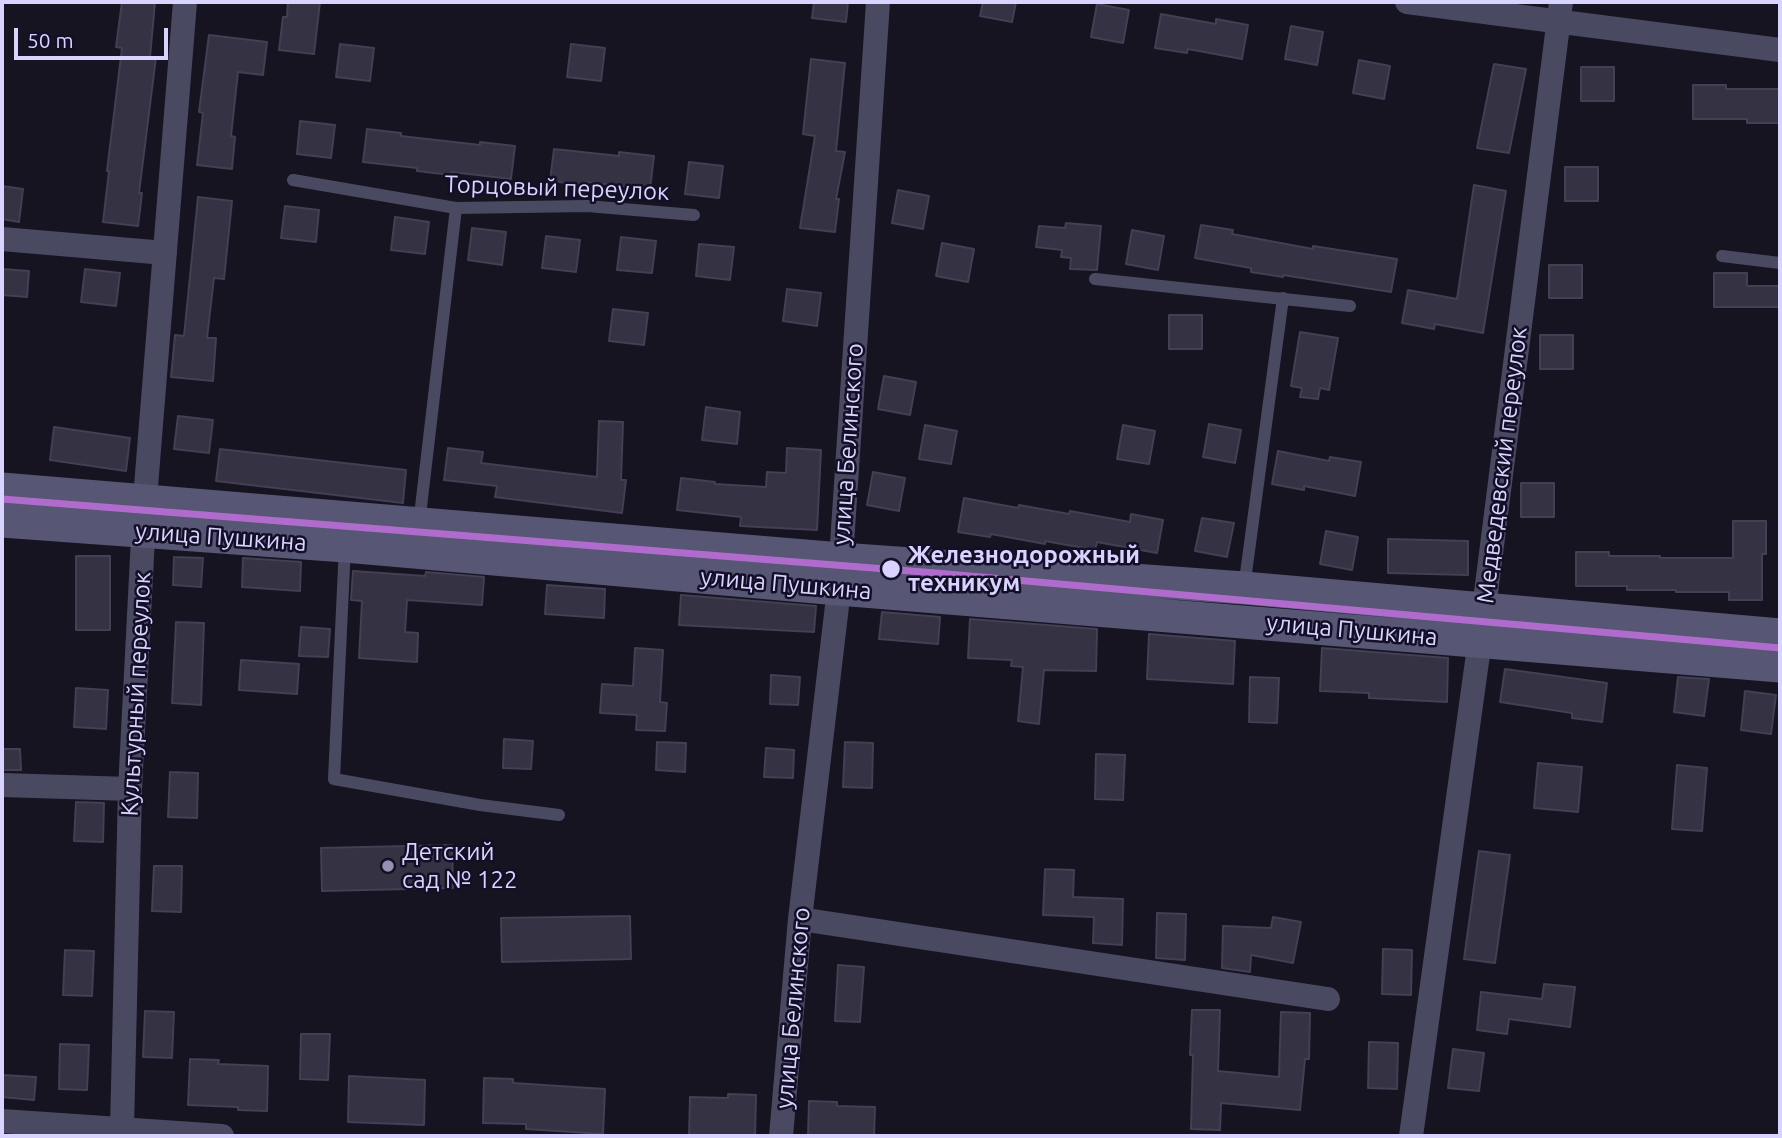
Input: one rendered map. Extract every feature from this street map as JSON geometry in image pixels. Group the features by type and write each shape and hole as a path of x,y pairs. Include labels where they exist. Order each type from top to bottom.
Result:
{"main road":[{"name":"улица Пушкина","path":"2,489 144,515 345,546 840,574 1482,624 1780,635"},
{"name":"улица Пушкина","path":"2,521 144,515 419,524 840,574 1244,588 1780,666"}],"street":[{"name":"Культурный переулок","path":"122,1133 130,789 144,515 185,2"},
{"name":"улица Белинского","path":"781,1136 800,919 840,574 878,2"},
{"path":"1407,2 1560,12 1780,50"},
{"name":"Медведевский переулок","path":"1411,1136 1482,624 1560,12"},
{"path":"2,239 165,253"},
{"path":"2,785 130,789"},
{"path":"800,919 1328,999"},
{"path":"2,1121 122,1133 222,1136"}],"lane":[{"name":"Торцовый переулок","path":"293,180 456,208 587,206 694,215"},
{"path":"419,524 456,208"},
{"path":"1723,256 1780,264"},
{"path":"1095,279 1350,306"},
{"path":"1244,588 1283,298"},
{"path":"345,546 334,779 480,805 559,815"}],"building":[{"path":"122,2 155,2 150,57 156,57 139,193 142,193 138,226 103,222 122,48 116,47"},
{"path":"288,2 320,2 314,54 279,50 283,17 287,17"},
{"path":"814,2 848,2 846,22 812,18"},
{"path":"983,2 1016,2 1012,22 980,16"},
{"path":"1097,4 1129,10 1123,43 1091,37"},
{"path":"1161,14 1216,24 1216,19 1248,25 1242,59 1188,49 1187,53 1155,48"},
{"path":"1291,26 1323,32 1317,65 1285,59"},
{"path":"209,35 267,42 263,75 238,72 231,136 235,137 232,169 197,165 203,113 199,112"},
{"path":"340,44 374,48 370,81 336,77"},
{"path":"571,44 605,48 601,81 567,77"},
{"path":"811,59 845,63 836,151 845,152 836,199 839,199 835,232 800,228 815,136 803,134"},
{"path":"1359,60 1390,66 1384,99 1353,93"},
{"path":"1494,64 1526,69 1509,153 1477,148"},
{"path":"1581,67 1614,67 1614,101 1581,101"},
{"path":"1693,85 1726,85 1726,89 1780,89 1780,123 1747,123 1747,119 1693,119"},
{"path":"300,121 335,125 331,158 297,154"},
{"path":"367,129 401,133 401,136 515,146 511,179 452,172 451,175 363,162"},
{"path":"554,149 619,156 619,152 654,156 650,189 550,181"},
{"path":"689,162 723,166 719,198 685,194"},
{"path":"1565,167 1598,167 1598,201 1565,201"},
{"path":"1474,185 1506,191 1483,333 1435,324 1434,329 1402,323 1408,290 1457,299"},
{"path":"2,186 23,189 19,222 2,219"},
{"path":"898,190 929,196 923,229 892,223"},
{"path":"198,197 232,201 224,279 214,278 207,338 216,338 213,381 171,377 175,335 184,336"},
{"path":"285,206 319,210 316,242 281,238"},
{"path":"395,217 429,222 425,254 391,250"},
{"path":"1066,223 1101,226 1097,270 1070,269 1071,258 1061,257 1062,250 1036,247 1039,226 1065,228"},
{"path":"1201,225 1233,230 1232,234 1313,249 1313,246 1397,259 1391,292 1251,272 1251,268 1195,258"},
{"path":"472,228 506,232 502,265 468,260"},
{"path":"1132,230 1164,236 1158,270 1126,264"},
{"path":"546,236 580,240 576,272 542,268"},
{"path":"621,237 656,241 652,273 617,270"},
{"path":"942,243 974,249 968,282 936,276"},
{"path":"699,244 734,247 730,280 696,276"},
{"path":"1549,265 1582,265 1582,298 1549,298"},
{"path":"2,269 29,271 27,297 2,295"},
{"path":"85,269 120,273 116,306 81,302"},
{"path":"1714,273 1747,273 1747,286 1780,286 1780,307 1714,307"},
{"path":"787,289 821,293 817,326 783,321"},
{"path":"613,309 648,313 644,345 609,341"},
{"path":"1169,315 1202,315 1202,349 1169,349"},
{"path":"1300,332 1338,338 1329,390 1320,388 1318,399 1300,397 1302,388 1291,386"},
{"path":"1540,335 1573,335 1573,369 1540,369"},
{"path":"884,376 916,382 910,415 878,409"},
{"path":"706,407 740,412 737,444 702,440"},
{"path":"178,416 213,420 209,453 174,449"},
{"path":"599,421 623,422 621,480 626,480 622,513 495,497 497,486 444,480 448,448 483,452 481,463 597,477"},
{"path":"1209,424 1241,430 1235,463 1203,457"},
{"path":"925,425 957,431 951,464 919,459"},
{"path":"1123,425 1155,431 1149,464 1117,459"},
{"path":"54,427 130,438 126,471 50,460"},
{"path":"787,448 821,450 817,530 740,526 741,517 677,510 681,478 715,484 766,487 767,472 786,473"},
{"path":"220,449 406,470 403,503 216,481"},
{"path":"1278,451 1329,461 1330,457 1361,462 1355,496 1304,486 1304,490 1272,484"},
{"path":"873,472 905,478 899,511 867,505"},
{"path":"1521,483 1554,483 1554,517 1521,517"},
{"path":"964,498 1018,508 1019,505 1069,514 1070,511 1130,522 1131,514 1163,520 1157,553 1097,542 1095,550 1045,541 1045,544 991,534 990,537 958,532"},
{"path":"1202,518 1234,523 1227,557 1195,551"},
{"path":"1733,521 1766,521 1766,554 1762,554 1762,600 1729,600 1729,592 1576,586 1576,552 1609,552 1609,556 1660,558 1733,558"},
{"path":"1326,531 1358,537 1352,570 1320,564"},
{"path":"1388,539 1468,541 1468,575 1388,573"},
{"path":"76,556 110,556 110,630 76,630"},
{"path":"174,557 203,558 201,587 173,585"},
{"path":"243,558 301,562 300,591 242,587"},
{"path":"353,571 425,576 426,572 484,577 482,605 407,600 405,632 418,633 417,662 359,658 362,601 351,600"},
{"path":"547,585 605,589 604,618 545,614"},
{"path":"681,595 816,606 814,632 679,625"},
{"path":"882,612 940,617 938,644 879,639"},
{"path":"970,619 1097,629 1096,671 1044,670 1039,724 1018,721 1023,667 1011,666 1012,660 968,658"},
{"path":"176,622 204,623 201,705 172,703"},
{"path":"301,627 330,629 328,657 299,656"},
{"path":"1149,634 1235,641 1233,684 1147,679"},
{"path":"635,648 663,650 660,702 667,703 665,731 636,730 637,715 600,713 602,684 633,686"},
{"path":"1322,648 1448,658 1447,702 1369,698 1369,693 1320,691"},
{"path":"241,660 299,664 297,694 239,690"},
{"path":"1505,669 1607,683 1602,722 1572,718 1572,713 1500,702"},
{"path":"771,675 800,677 798,705 770,704"},
{"path":"1250,677 1279,678 1277,723 1249,722"},
{"path":"1678,677 1709,679 1704,716 1674,712"},
{"path":"76,688 108,690 106,729 74,727"},
{"path":"1745,691 1776,695 1771,734 1741,730"},
{"path":"504,739 533,741 531,769 503,768"},
{"path":"657,742 686,743 685,772 656,770"},
{"path":"845,742 873,743 872,788 843,787"},
{"path":"766,748 794,750 793,778 764,777"},
{"path":"2,749 20,749 21,770 2,770"},
{"path":"1096,754 1125,755 1123,800 1095,799"},
{"path":"1538,763 1582,767 1578,812 1534,808"},
{"path":"1677,765 1707,768 1702,831 1672,829"},
{"path":"170,772 198,773 197,818 168,817"},
{"path":"76,802 104,803 103,842 74,841"},
{"path":"452,845 453,888 322,891 321,848"},
{"path":"1479,851 1510,855 1495,963 1464,959"},
{"path":"154,866 182,866 181,912 152,911"},
{"path":"1045,869 1074,870 1073,897 1123,899 1122,945 1093,943 1094,917 1043,915"},
{"path":"1157,913 1186,914 1185,960 1156,958"},
{"path":"630,916 631,959 502,962 501,918"},
{"path":"1273,917 1301,922 1293,963 1251,955 1250,972 1222,968 1223,926 1271,928"},
{"path":"1383,949 1412,950 1411,995 1382,994"},
{"path":"65,950 94,951 92,996 63,995"},
{"path":"838,965 864,967 860,1022 835,1021"},
{"path":"1544,984 1575,987 1570,1027 1509,1019 1507,1034 1477,1030 1481,992 1542,999"},
{"path":"1192,1010 1220,1010 1218,1071 1279,1077 1281,1012 1310,1013 1309,1059 1305,1059 1300,1110 1221,1103 1220,1130 1191,1129"},
{"path":"145,1011 174,1012 172,1058 143,1057"},
{"path":"301,1034 330,1034 328,1080 300,1079"},
{"path":"1369,1042 1398,1043 1397,1089 1368,1088"},
{"path":"60,1044 89,1045 87,1090 59,1089"},
{"path":"1453,1049 1484,1053 1479,1091 1448,1088"},
{"path":"190,1059 219,1060 218,1064 268,1066 267,1111 188,1105"},
{"path":"2,1075 36,1077 34,1100 2,1097"},
{"path":"349,1076 425,1080 424,1125 348,1122"},
{"path":"484,1078 513,1079 513,1083 605,1089 603,1134 526,1129 526,1124 483,1123"},
{"path":"728,1094 756,1095 755,1136 689,1136 690,1097 728,1098"},
{"path":"809,1101 837,1102 837,1106 875,1107 874,1136 808,1136"}],"transit line":[{"path":"2,499 936,573 1780,648"}],"place":[{"name":"Железнодорожный техникум","path":"891,569"},
{"name":"Детский сад № 122","path":"388,866"}]}
